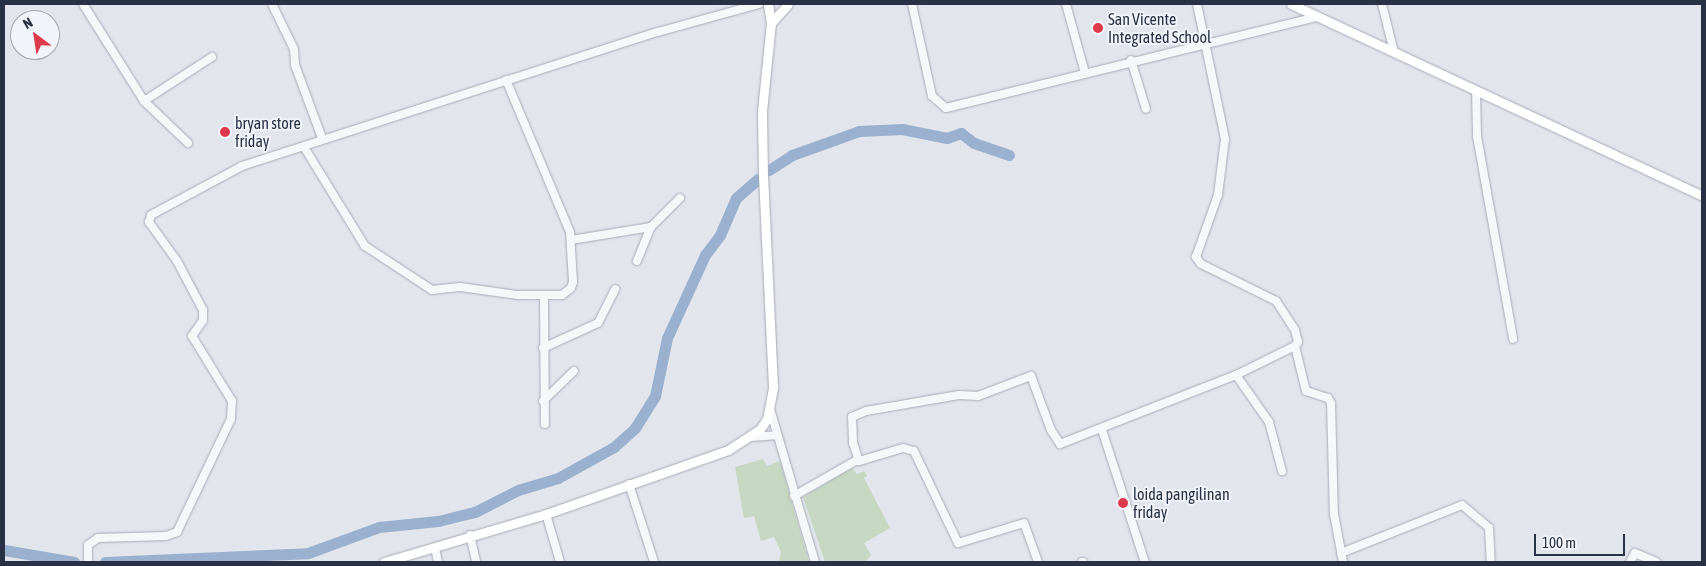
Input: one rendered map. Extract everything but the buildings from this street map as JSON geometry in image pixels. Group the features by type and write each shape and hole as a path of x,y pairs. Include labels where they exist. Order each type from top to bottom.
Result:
{"main road":[{"path":"384,562 546,514 728,450 760,429 770,409 773,387 762,111 771,24 768,4"},
{"path":"771,24 788,4"},
{"path":"1291,4 1702,196"}],"street":[{"path":"83,4 144,102 188,143"},
{"path":"272,4 294,49 294,65 322,138"},
{"path":"88,562 88,545 98,538 166,536 177,532 231,419 232,402 192,336 203,320 203,310 176,261 148,219 230,171 304,147 322,138 440,104 506,80 759,4"},
{"path":"912,4 932,96 943,106 1085,73 1204,42 1316,17"},
{"path":"1066,4 1085,73"},
{"path":"1197,4 1204,42 1222,114 1225,157 1218,195 1196,258 1201,264 1276,301 1298,337 1295,346 1306,391 1328,398 1331,403 1334,514 1342,562"},
{"path":"1382,4 1394,52"},
{"path":"144,102 212,57"},
{"path":"1131,60 1146,108"},
{"path":"304,147 358,236 380,260 435,291 460,287 562,295 571,288 571,240 565,218 506,80"},
{"path":"1476,91 1476,136 1513,338"},
{"path":"637,261 651,227 680,198"},
{"path":"571,240 651,227"},
{"path":"543,348 598,323 615,289"},
{"path":"544,295 543,401 545,424"},
{"path":"857,460 850,425 856,414 959,395 978,396 1031,376 1058,442 1102,430 1236,375 1295,346"},
{"path":"543,401 574,371"},
{"path":"1236,375 1269,422 1282,471"},
{"path":"770,409 776,435 815,562"},
{"path":"1102,430 1145,562"},
{"path":"750,437 776,435"},
{"path":"794,496 857,460 862,461 903,448 911,449 958,543 1024,523 1038,562"},
{"path":"628,484 654,562"},
{"path":"1342,553 1462,505 1489,528 1491,562"},
{"path":"546,514 560,562"},
{"path":"470,535 476,562"},
{"path":"435,548 438,562"},
{"path":"1630,562 1635,553 1656,562"}],"green space":[{"path":"763,459 767,466 780,461 809,562 779,562 781,552 774,537 761,541 754,516 744,518 735,467"},
{"path":"852,468 857,474 864,471 867,476 864,478 890,528 864,543 871,555 865,562 825,562 803,497"}],"waterway":[{"path":"769,170 792,155 859,131 902,129 947,138 961,133 974,143 1009,155"},
{"path":"105,562 308,553 379,527 438,521 475,512 518,490 558,478 614,447 635,428 655,396 667,338 705,255 720,235 736,198 758,179"},
{"path":"4,550 74,562"}],"place":[{"name":"San Vicente Integrated School","path":"1098,28"},
{"name":"bryan store friday","path":"225,132"},
{"name":"loida pangilinan friday","path":"1123,503"}]}
